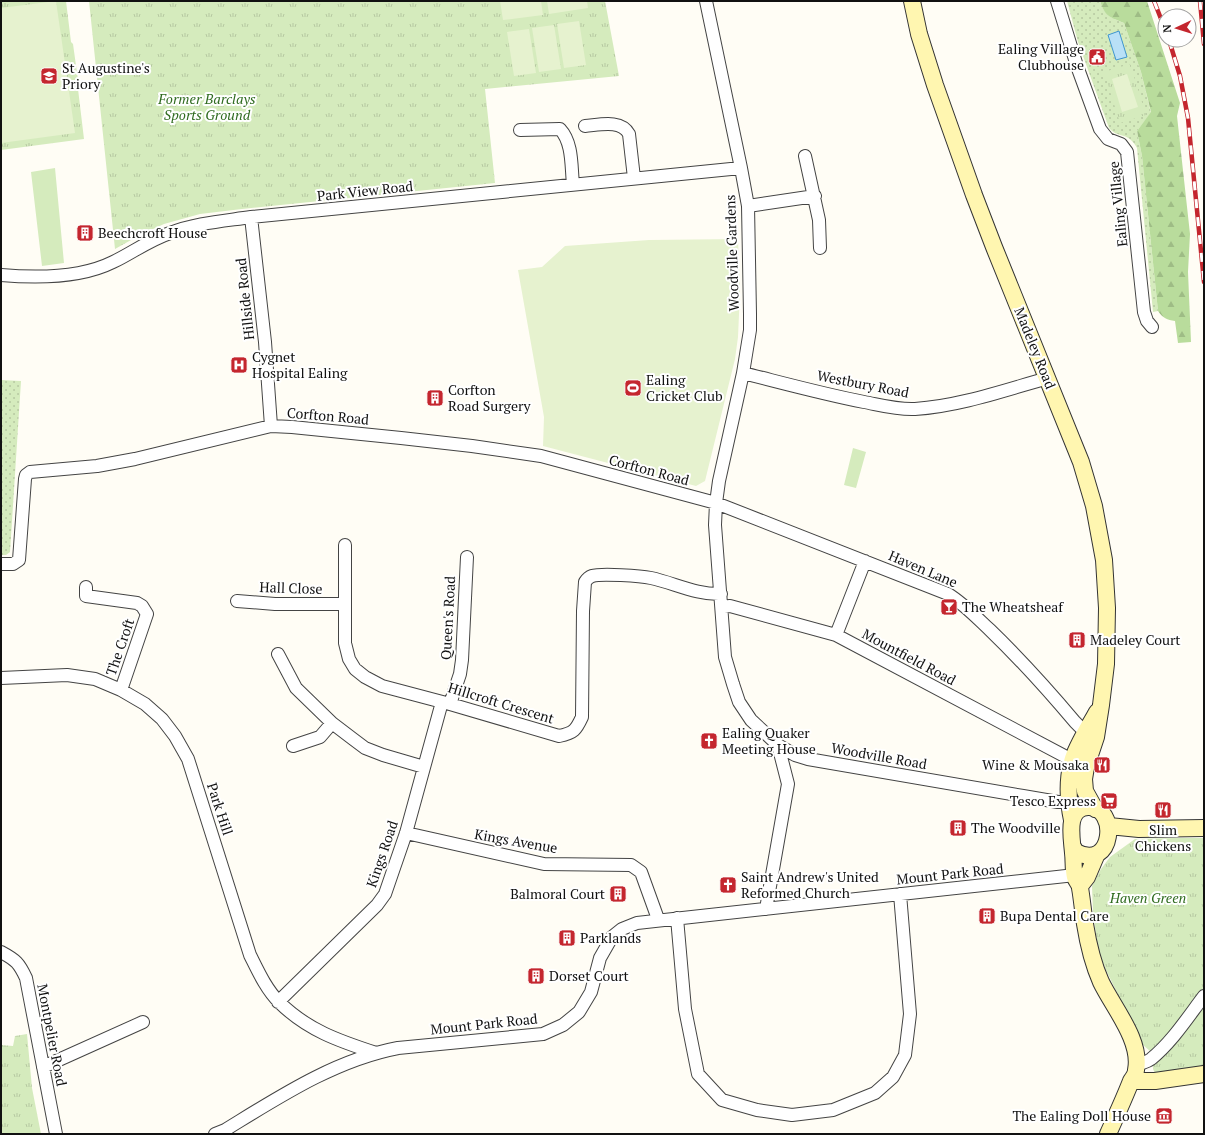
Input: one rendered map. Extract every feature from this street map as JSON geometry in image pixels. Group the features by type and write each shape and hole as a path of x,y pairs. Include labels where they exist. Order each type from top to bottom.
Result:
{"street":[{"name":"Woodville Gardens","path":"706,1 742,168 748,206 750,330 743,373 719,481 716,503"},
{"name":"Madeley Road","path":"912,1 919,34 935,85 974,195 1048,378 1085,476 1094,506 1104,560 1107,608 1106,664 1101,706 1091,733 1084,784 1095,809"},
{"name":"Ealing Village","path":"1057,1 1077,66 1100,129 1108,139 1121,144 1127,152 1144,312 1147,321 1152,326"},
{"path":"585,126 615,124 624,127 629,134 634,178"},
{"path":"520,130 560,128 567,137 569,144 573,184"},
{"path":"805,156 815,196 819,220 820,248"},
{"name":"Park View Road","path":"1,275 31,276 66,274 96,269 169,233 202,224 251,217 742,168"},
{"path":"748,206 815,196"},
{"name":"Hillside Road","path":"251,217 265,342 271,426"},
{"name":"Westbury Road","path":"743,373 852,400 887,407 913,409 962,402 1048,378"},
{"name":"Corfton Road","path":"1,564 9,565 16,563 20,556 25,479 26,475 30,472 97,466 135,459 271,426 292,426 472,446 541,456 716,503"},
{"name":"Haven Lane","path":"716,503 948,594 962,603 1002,641 1039,680 1075,722 1080,727 1091,733"},
{"name":"Woodville Road","path":"716,503 715,525 725,657 739,702 751,720 778,745 795,755 808,759 1058,802 1068,802"},
{"name":"Hillcroft Crescent","path":"345,545 345,643 349,659 355,669 365,677 382,686 559,736 576,730 582,716 583,611 585,582 587,579 592,576 604,575 649,578 688,589 720,594"},
{"name":"Queen's Road","path":"446,703 460,674 467,557"},
{"path":"836,635 865,561"},
{"name":"The Croft","path":"86,587 86,596 137,603 142,606 147,614 121,690"},
{"name":"Hall Close","path":"237,601 274,604 345,604"},
{"name":"Mountfield Road","path":"722,607 730,606 836,635 1072,760"},
{"path":"278,654 296,688 332,723 365,748 424,767"},
{"name":"Park Hill","path":"1,678 67,675 95,679 121,690 145,704 162,719 175,736 188,759 250,955 263,981 278,1002 318,1032 342,1042 376,1053"},
{"name":"Kings Road","path":"278,1002 377,905 385,894 406,834 424,767 446,703"},
{"path":"293,746 320,737 332,723"},
{"name":"Madeley Road","path":"1072,820 1068,802 1072,760 1091,733"},
{"path":"778,745 788,784"},
{"path":"766,909 788,784 795,755"},
{"path":"1078,880 1087,877 1096,856 1106,844 1108,837 1108,821 1102,814 1089,807 1084,808 1075,814 1071,827 1073,847 1078,880 1086,932 1092,959 1101,981 1136,1051 1137,1065 1136,1072 1108,1134"},
{"path":"1109,826 1139,830 1204,828"},
{"name":"Kings Avenue","path":"406,834 544,864 631,864 641,872 658,919"},
{"path":"1073,847 1076,852 1080,854 1089,857 1096,856"},
{"name":"Mount Park Road","path":"215,1134 225,1130 290,1090 348,1063 376,1053 398,1048 543,1034 563,1025 579,1012 591,992 600,958 612,937 622,929 637,922 900,894 1078,880"},
{"path":"677,918 685,1009 698,1074 722,1100 757,1110 792,1115 833,1110 875,1093 893,1077 905,1055 910,1014 900,894"},
{"name":"Montpelier Road","path":"1,952 13,958 21,967 26,978 56,1134"},
{"path":"1137,1065 1152,1059 1171,1039 1204,996"},
{"path":"43,1066 143,1022"},
{"path":"342,1042 348,1063"},
{"path":"1131,1081 1155,1081 1204,1074"}],"green space":[{"name":"St Augustine's Priory","path":"1,1 66,1 79,87 84,139 1,150"},
{"path":"56,1 75,133 1,143 1,8"},
{"name":"Former Barclays Sports Ground","path":"89,1 605,1 619,76 485,89 495,183 200,214 164,224 115,249"},
{"path":"500,1 541,1 543,15 503,20"},
{"path":"547,1 587,1 588,8 549,14"},
{"path":"1067,1 1100,1 1106,13 1124,23 1141,72 1151,113 1137,131 1142,156 1158,311 1153,312 1137,148 1130,139 1112,131 1109,128 1078,42"},
{"path":"1100,1 1147,1 1157,32 1157,48 1162,48 1180,103 1177,116 1190,234 1188,272 1191,342 1178,343 1175,321 1165,318 1158,311 1142,156 1137,131 1151,112 1141,72 1124,23 1109,16 1104,10"},
{"path":"579,21 586,65 564,68 557,24"},
{"path":"554,25 561,69 539,72 532,28"},
{"path":"529,29 536,73 514,76 507,32"},
{"path":"1130,64 1146,115 1120,123 1104,72"},
{"path":"1127,74 1138,107 1122,112 1112,79"},
{"path":"55,168 64,263 42,266 31,172"},
{"name":"Ealing Cricket Club","path":"738,239 740,292 738,337 735,359 705,481 696,486 543,446 544,417 518,270 542,267 565,246 649,240"},
{"path":"1,380 21,381 10,552 6,555 1,555"},
{"path":"853,448 866,452 856,488 844,485"},
{"name":"Haven Green","path":"1204,838 1204,994 1151,1052 1142,1044 1106,970 1098,950 1093,912 1092,886 1101,869 1110,857 1135,839"},
{"path":"1204,1005 1204,1070 1161,1075 1155,1073 1153,1065"},
{"path":"27,1034 32,1088 41,1134 1,1134 1,1045 13,1046 15,1036"}],"water":[{"path":"1119,31 1127,57 1116,60 1108,35"}],"railway":[{"path":"1154,1 1157,9"},
{"path":"1200,1 1204,44"},
{"path":"1171,48 1180,76 1188,118 1204,282"}],"place":[{"name":"Ealing Village Clubhouse","path":"1097,57"},
{"name":"St Augustine's Priory","path":"49,76"},
{"name":"Beechcroft House","path":"85,233"},
{"name":"Cygnet Hospital Ealing","path":"239,365"},
{"name":"Ealing Cricket Club","path":"633,388"},
{"name":"Corfton Road Surgery","path":"435,398"},
{"name":"The Wheatsheaf","path":"949,607"},
{"name":"Madeley Court","path":"1077,640"},
{"name":"Ealing Quaker Meeting House","path":"709,741"},
{"name":"Wine & Mousaka","path":"1102,765"},
{"name":"Tesco Express","path":"1109,801"},
{"name":"Slim Chickens","path":"1163,810"},
{"name":"The Woodville","path":"958,828"},
{"name":"Saint Andrew's United Reformed Church","path":"728,885"},
{"name":"Balmoral Court","path":"618,894"},
{"name":"Bupa Dental Care","path":"987,916"},
{"name":"Parklands","path":"567,938"},
{"name":"Dorset Court","path":"536,976"},
{"name":"The Ealing Doll House","path":"1164,1116"}]}
